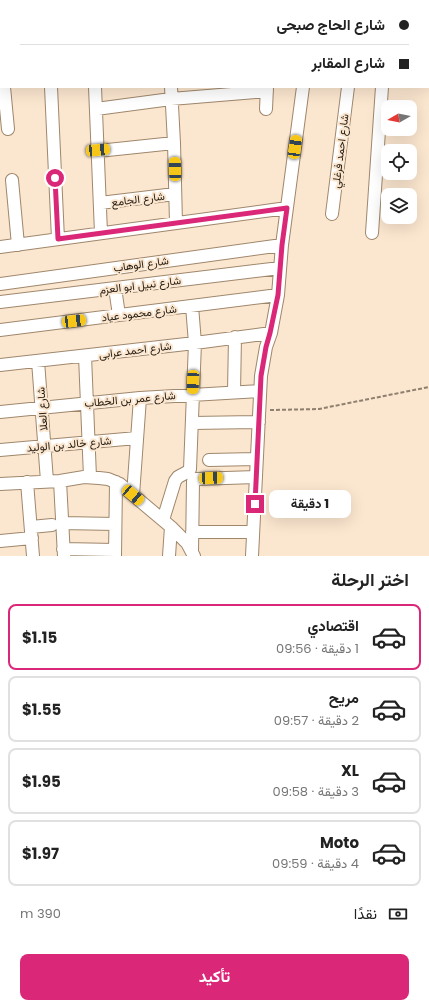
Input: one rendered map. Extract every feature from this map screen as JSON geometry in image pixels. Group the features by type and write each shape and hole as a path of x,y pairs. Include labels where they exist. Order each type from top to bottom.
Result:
{"street":[{"path":"4,88 8,129"},
{"path":"51,88 58,239"},
{"path":"95,88 101,234"},
{"path":"171,88 176,223"},
{"path":"252,556 260,391 266,347 278,295 282,245 303,88"},
{"name":"شارع احمد فرغلي","path":"332,214 348,88"},
{"path":"372,233 382,88"},
{"path":"96,109 171,99 191,92 267,89 266,109"},
{"path":"98,150 174,143"},
{"path":"12,180 18,245"},
{"name":"شارع الجامع","path":"100,203 175,194"},
{"path":"0,248 287,208"},
{"name":"شارع الوهاب","path":"0,284 282,245"},
{"name":"شارع نبيل ابو العزم","path":"0,302 280,268"},
{"path":"115,288 119,315"},
{"name":"شارع محمود عياد","path":"0,330 278,295"},
{"path":"169,556 167,523 175,481 178,477 189,471 195,343 192,306"},
{"name":"شارع احمد عرابى","path":"0,366 270,333"},
{"path":"234,392 235,337"},
{"path":"85,356 90,477"},
{"name":"شارع العلا","path":"38,361 47,481"},
{"name":"شارع عمر بن الخطاب","path":"0,412 140,398 260,391"},
{"path":"133,495 140,398"},
{"path":"192,424 259,416"},
{"name":"شارع خالد بن الوليد","path":"0,450 137,438"},
{"path":"209,460 257,459"},
{"path":"0,484 60,481 77,477 108,479 120,484 167,523 186,543 193,554"},
{"path":"193,554 192,482 196,479 256,477"},
{"path":"60,481 57,524 64,553 115,553 116,482"},
{"path":"27,482 33,556"},
{"path":"0,541 57,524 115,524"},
{"path":"192,532 253,532"}],"path":[{"path":"259,416 319,409 429,388"}],"route":[{"path":"55,178 58,239 287,208 278,295 261,376 255,504"}]}
